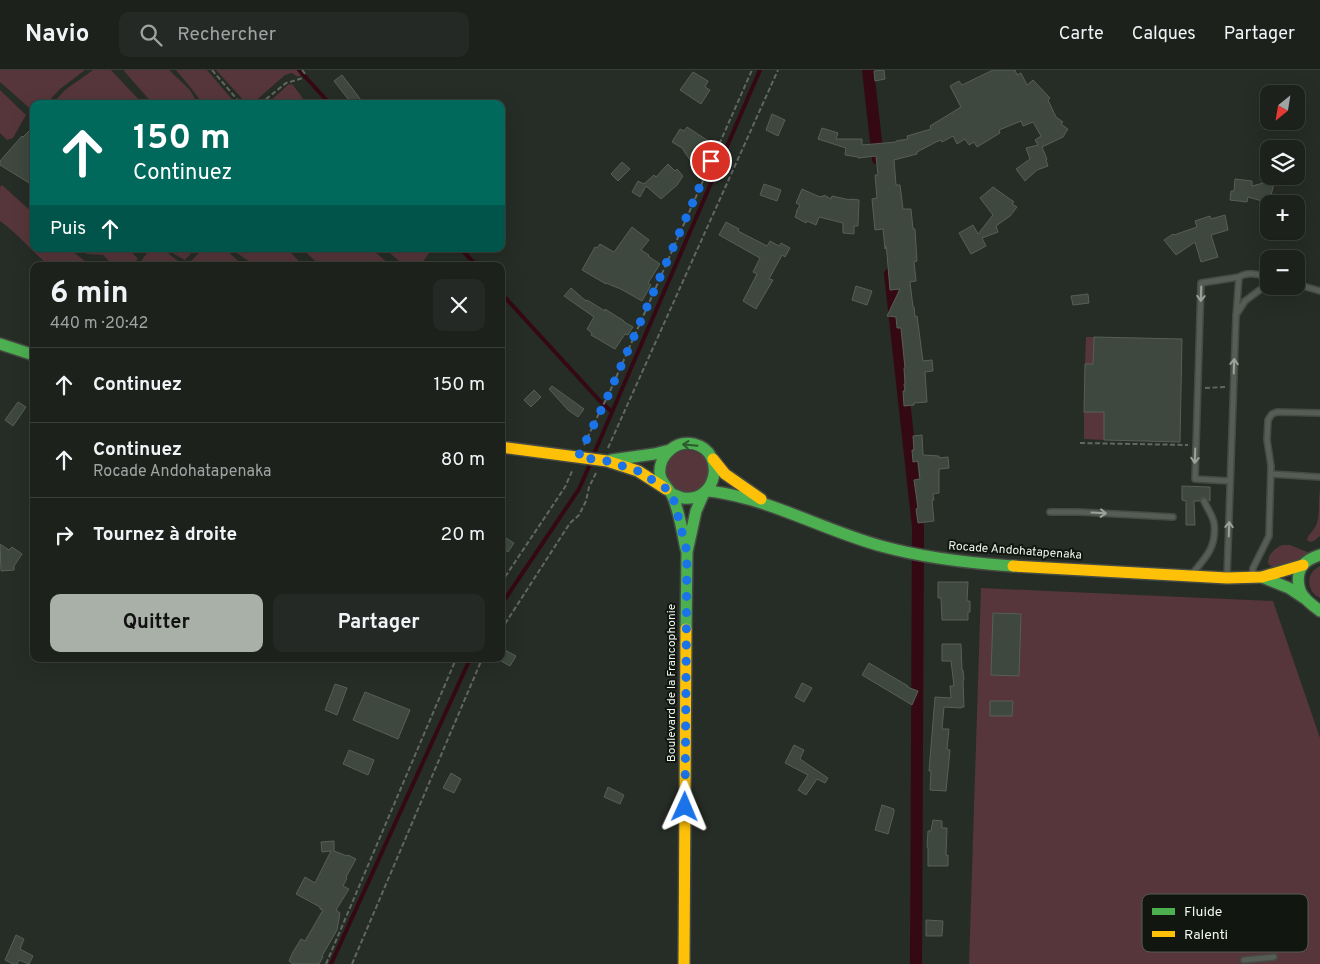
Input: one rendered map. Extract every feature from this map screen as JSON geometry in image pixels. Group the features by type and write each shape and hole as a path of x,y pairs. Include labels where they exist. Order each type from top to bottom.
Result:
{"main road":[{"path":"0,344 30,354"},
{"path":"687,552 670,492 662,482 660,473 664,456 676,445 684,443 700,446 707,451 725,474 774,507"},
{"path":"505,448 603,461 638,471 670,492 683,498 692,498 705,493 722,492 774,507"},
{"path":"603,461 670,450"},
{"path":"687,552 696,511 715,475 712,457"},
{"name":"Rocade Andohatapenaka","path":"774,507 881,546 940,559 1010,566 1227,578 1257,577"},
{"name":"Boulevard de la Francophonie","path":"684,964 687,552"},
{"path":"1257,577 1303,565 1318,556"},
{"path":"1303,565 1299,573 1298,582 1304,598"},
{"path":"1257,577 1290,588 1318,608"}],"lane":[{"path":"1198,486 1195,479 1201,283 1248,274 1260,276"},
{"path":"1227,578 1239,277"},
{"path":"1305,287 1320,291"},
{"path":"1236,316 1245,301 1260,290"},
{"path":"1257,577 1253,568 1269,536 1271,460 1267,440 1268,420 1270,416 1277,412 1320,413"},
{"path":"1271,474 1320,477"},
{"path":"1195,479 1230,481"},
{"path":"1191,575 1209,554 1213,544 1214,522 1204,501"},
{"path":"1050,512 1172,517"},
{"path":"1244,960 1274,957"}],"path":[{"path":"212,70 238,100"},
{"path":"302,70 306,74"},
{"path":"505,578 565,487 581,457 752,70"},
{"path":"505,624 570,523 579,515 586,501 589,487 603,461 778,70"},
{"path":"265,100 286,84 303,78"},
{"path":"1198,388 1234,387"},
{"path":"1080,443 1196,445"},
{"path":"326,964 455,662"},
{"path":"352,964 481,662"}],"shaded area":[{"path":"0,70 85,70 60,89 50,100 30,100 30,108 0,82"},
{"path":"93,70 111,70 139,100 56,100 65,90"},
{"path":"169,70 190,90 196,100 149,100 124,71"},
{"path":"176,70 207,70 233,100 200,100"},
{"path":"216,70 300,70 303,73 298,77 292,73 285,75 257,100 243,100"},
{"path":"289,84 293,85 304,100 271,100"},
{"path":"0,90 26,115 13,138 7,140 0,133"},
{"path":"2,185 30,210 30,248 0,221 0,187"},
{"path":"35,252 74,252 86,262 45,262"},
{"path":"84,252 132,252 138,259 134,262 110,262 103,255 87,254"},
{"path":"148,252 167,252 180,262 142,262 141,261"},
{"path":"172,252 192,252 185,260"},
{"path":"200,252 228,252 240,262 190,262"},
{"path":"235,252 290,252 299,261 298,262 250,262"},
{"path":"305,252 375,252 387,262 317,262"},
{"path":"389,252 430,252 423,262 400,262"},
{"path":"1086,337 1094,337 1093,364 1085,364"},
{"path":"1084,412 1104,412 1104,440 1084,439"},
{"path":"686,450 703,456 709,469 709,482 692,495 672,489 665,471 669,459 675,454"},
{"path":"1320,490 1320,536 1310,542 1307,540 1318,519"},
{"path":"1282,545 1290,545 1312,554 1275,568 1269,565 1269,557 1274,550"},
{"path":"1320,566 1320,598 1312,591 1309,582 1312,573"},
{"path":"981,588 1273,601 1320,738 1320,964 969,964"}],"building":[{"path":"884,70 885,79 875,81 874,71"},
{"path":"993,70 1015,70 1017,75 1021,73 1027,85 1033,80 1050,98 1048,100 1056,117 1068,129 1063,137 1042,147 1048,166 1037,170 1025,181 1016,169 1030,159 1026,148 1038,145 1035,140 1041,136 1033,122 1023,126 1021,121 999,130 1000,133 977,147 974,142 969,145 965,139 957,144 953,136 942,142 941,140 936,142 917,152 917,154 894,160 896,185 900,185 903,209 911,209 913,229 915,229 917,261 914,262 916,281 910,282 913,307 915,317 917,316 923,361 932,360 933,371 925,372 927,402 904,406 905,368 901,328 897,328 896,317 887,316 900,289 890,290 883,229 875,230 872,199 877,198 875,175 878,175 876,156 858,158 845,155 846,148 818,139 822,128 838,133 836,139 862,139 862,145 908,139 907,136 931,129 930,126 961,107 950,86 959,81 962,85"},
{"path":"693,72 708,81 705,87 710,90 701,104 680,90"},
{"path":"342,75 361,100 349,100 334,81"},
{"path":"772,114 785,120 778,136 766,130"},
{"path":"687,127 710,142 703,154 708,156 698,174 693,166 696,160 694,159 692,163 682,148 672,142 680,129 684,131"},
{"path":"30,130 30,184 0,165 0,161"},
{"path":"622,162 630,169 618,181 611,174"},
{"path":"668,164 675,171 677,169 683,176 677,185 661,199 646,186 640,197 632,192 638,181 644,184 654,175 656,177"},
{"path":"1235,179 1252,181 1252,186 1260,184 1274,185 1271,195 1260,195 1260,200 1248,197 1247,202 1230,200 1231,191 1234,191"},
{"path":"764,184 781,190 777,201 760,195"},
{"path":"993,187 1014,202 1012,204 1017,207 1010,216 996,226 998,232 982,238 986,246 971,254 959,233 973,225 978,234 993,215 980,198"},
{"path":"802,189 820,197 824,195 831,199 832,196 859,200 858,226 854,226 854,234 843,233 843,223 819,217 816,225 807,221 806,223 795,217 800,205 796,203"},
{"path":"1225,215 1228,230 1211,235 1218,257 1201,262 1195,242 1176,255 1164,240 1173,234 1197,227 1195,221 1210,216 1211,219"},
{"path":"726,222 739,229 738,231 767,246 770,241 779,246 781,243 790,248 785,257 782,255 769,279 773,280 756,309 743,301 757,274 753,272 760,258 719,235"},
{"path":"632,227 649,240 641,250 660,264 648,283 651,285 642,301 582,270 595,247 597,248 600,244 614,252"},
{"path":"856,286 872,291 867,305 852,300"},
{"path":"571,288 586,301 605,311 605,309 633,327 628,335 625,334 615,349 591,335 592,333 587,329 594,317 564,296"},
{"path":"1088,294 1089,303 1073,305 1071,296"},
{"path":"1094,337 1182,339 1180,442 1104,440 1104,412 1084,412 1085,364 1093,364"},
{"path":"552,386 584,409 578,417 568,410 549,389"},
{"path":"534,390 541,397 531,407 524,400"},
{"path":"18,402 26,407 13,426 5,420"},
{"path":"922,435 923,455 939,456 939,458 948,457 949,468 939,469 939,493 933,494 934,500 932,500 934,521 918,523 914,480 920,479 918,461 913,462 912,450 914,450 913,436"},
{"path":"1182,486 1210,487 1210,501 1204,497 1200,501 1194,501 1195,525 1186,525 1186,501 1182,500"},
{"path":"505,537 514,543 508,552 505,550"},
{"path":"0,544 9,550 12,547 22,554 14,566 14,570 1,571"},
{"path":"938,582 968,582 967,601 970,601 970,612 968,612 968,620 942,620 941,598 938,598"},
{"path":"993,613 1021,614 1019,676 991,675"},
{"path":"942,644 961,644 964,680 964,707 944,707 942,729 949,729 947,749 950,750 946,791 930,790 931,771 929,771 935,697 951,698 950,686 954,686 951,661 942,661"},
{"path":"505,650 516,656 510,666 503,662 505,662"},
{"path":"869,663 907,687 918,691 912,705 862,675"},
{"path":"802,683 812,688 804,702 795,697"},
{"path":"335,684 347,688 337,715 325,710"},
{"path":"365,692 410,710 398,739 353,720"},
{"path":"990,701 1013,701 1012,716 990,716"},
{"path":"794,745 804,750 800,759 828,778 825,783 817,779 806,795 798,790 808,775 785,763"},
{"path":"349,750 374,760 368,775 343,764"},
{"path":"451,773 461,779 454,793 443,788"},
{"path":"608,787 624,795 620,804 604,797"},
{"path":"882,805 894,809 888,834 875,830"},
{"path":"933,820 942,821 942,828 947,828 946,855 948,855 948,866 928,866 928,831 931,831"},
{"path":"334,841 334,851 356,859 343,886 349,889 336,910 340,913 337,930 319,964 293,964 289,961 293,952 301,939 305,941 323,910 296,894 305,877 315,883 331,851 322,852 321,842"},
{"path":"926,920 943,921 942,936 926,936"},
{"path":"16,935 24,939 20,949 33,956 29,964 19,960 17,964 13,964 5,960"}],"waterway":[{"path":"299,70 326,100"},
{"path":"593,456 760,70"},
{"path":"868,70 878,159"},
{"path":"464,252 473,262"},
{"path":"890,274 918,527 916,964"},
{"path":"505,297 612,412"},
{"path":"505,599 579,489 591,462"},
{"path":"331,964 469,662"}],"traffic: fast":[{"path":"0,344 30,354"},
{"path":"672,494 683,498 695,497 704,493 710,485 714,476 714,466 711,457 704,449 691,443 678,445 665,455 660,467 661,477 672,494 675,503 686,549"},
{"path":"611,460 670,450"},
{"path":"707,491 752,500 848,536 913,554 1013,566"},
{"path":"686,629 687,552 696,511 703,495"},
{"path":"1320,555 1303,565 1299,573 1298,582 1302,595 1320,611"},
{"path":"1262,577 1289,588 1304,598"}],"traffic: slow":[{"path":"505,448 607,461 638,471 666,489"},
{"path":"713,459 725,474 761,499"},
{"path":"1013,566 1227,578 1262,577 1303,565"},
{"path":"684,964 686,629"}],"route":[{"path":"685,807 687,552 672,494 638,471 607,461 578,457 643,319 711,161"}]}
